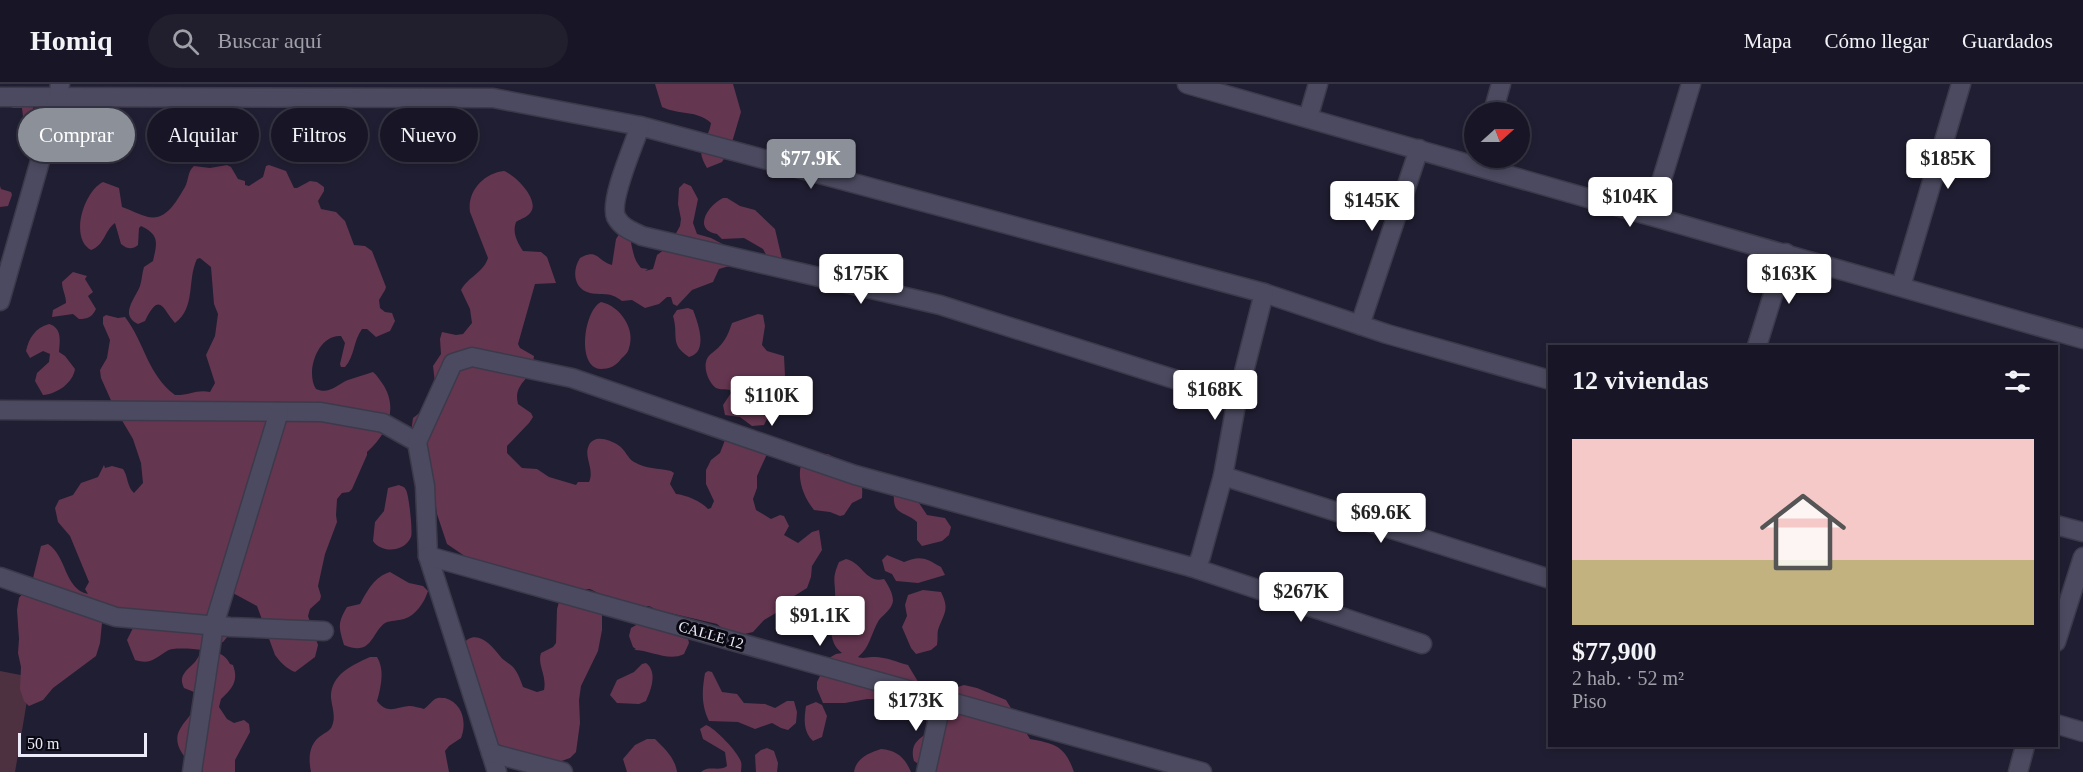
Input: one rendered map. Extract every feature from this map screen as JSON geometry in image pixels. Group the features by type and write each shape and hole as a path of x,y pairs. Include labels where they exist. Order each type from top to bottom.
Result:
{"street":[{"path":"1187,84 1419,150 1464,159"},
{"path":"1308,118 1318,84"},
{"path":"1496,102 1501,84"},
{"path":"1651,215 1691,84"},
{"path":"1901,286 1961,84"},
{"path":"0,301 59,91"},
{"path":"0,97 59,91 417,91 493,98 640,126 1264,293 1360,325 1548,379"},
{"path":"640,126 614,199 616,215 620,222 625,228 642,236 940,305 1237,399"},
{"path":"1360,325 1419,150"},
{"path":"1498,168 1651,215 2083,339"},
{"path":"1757,345 1786,253"},
{"path":"1191,567 1198,563 1201,556 1223,476 1237,399 1264,293"},
{"path":"497,772 428,556 425,486 417,442 453,363 472,357 572,378 855,475 1191,567 1422,644"},
{"path":"0,410 321,412 383,423 417,442"},
{"path":"192,772 214,625 279,412"},
{"path":"1223,476 1548,578"},
{"path":"2058,526 2083,532"},
{"name":"CALLE 12","path":"428,556 1202,772"},
{"path":"2058,636 2083,557"},
{"path":"0,577 116,617 324,631"},
{"path":"926,772 942,700"},
{"path":"2058,725 2083,732"},
{"path":"2018,772 2025,747"},
{"path":"491,753 563,772"}],"shaded area":[{"path":"655,84 733,84 741,112 730,149 722,162 707,168 701,154 701,148 711,123 694,114 662,107"},
{"path":"15,88 24,95 33,108 0,106 5,90"},
{"path":"227,165 231,167 238,179 245,181 245,185 249,186 263,177 266,166 269,165 286,171 294,188 310,181 317,182 324,187 318,201 321,209 336,212 345,221 354,245 365,246 372,251 386,287 379,300 380,308 392,313 395,321 390,331 376,337 367,329 362,329 351,358 345,367 341,367 340,364 345,343 341,336 326,341 316,355 312,373 316,389 329,390 348,380 373,372 382,383 390,401 389,420 381,437 367,452 352,489 342,493 337,499 337,522 325,554 318,586 321,596 320,600 310,609 308,616 318,645 315,657 295,672 292,671 275,655 257,606 231,592 224,605 228,636 223,642 201,649 218,653 233,665 235,680 221,699 219,707 227,719 234,723 244,720 249,724 250,732 235,760 235,772 203,772 182,753 178,743 181,728 194,709 196,701 194,692 184,688 182,677 202,650 174,649 149,661 135,660 127,640 135,624 126,610 100,602 102,623 96,656 53,688 43,700 29,706 24,701 20,689 21,667 18,653 17,610 19,598 32,582 41,546 48,544 59,556 74,586 88,594 85,589 89,582 70,536 58,522 55,508 59,500 73,495 81,483 98,477 104,465 105,468 112,466 123,469 134,493 143,483 141,463 133,439 114,407 101,378 100,370 107,358 110,340 103,324 103,317 106,315 125,317 158,378 175,395 210,392 215,383 206,355 215,336 218,314 214,304 211,267 200,258 197,259 189,301 182,317 175,323 164,308 158,305 154,306 145,321 138,324 130,316 130,306 140,286 144,267 153,261 156,240 147,229 141,226 138,245 134,248 127,248 121,244 115,223 99,245 91,250 84,244 81,236 80,226 85,204 96,187 103,182 119,188 122,207 148,217 161,216 179,198 194,166 210,168"},
{"path":"504,171 524,187 533,205 529,214 516,222 517,241 523,251 541,252 547,257 556,283 535,284 518,344 520,348 534,356 533,366 519,387 517,397 518,404 533,417 507,446 507,453 522,468 537,469 549,477 576,485 578,482 589,482 591,472 587,454 589,445 595,440 607,440 620,447 632,461 674,473 670,484 676,494 693,499 708,509 714,501 706,484 706,470 711,460 720,453 725,440 767,454 757,476 757,488 753,499 756,510 771,519 780,515 784,516 789,526 784,535 798,543 812,532 819,530 822,550 812,566 807,588 791,598 781,610 764,620 753,632 736,636 729,634 717,624 657,610 649,606 641,606 590,589 567,589 472,561 447,544 435,500 411,432 413,418 427,407 435,383 433,366 441,354 442,332 463,334 472,323 470,309 461,290 483,268 488,258 470,212 471,197 478,184 484,179"},
{"path":"684,183 691,186 698,199 693,223 697,234 711,238 734,250 736,264 719,269 713,282 692,290 677,306 673,304 671,297 667,297 659,304 645,308 632,300 622,301 613,296 590,293 580,288 575,273 580,258 590,254 612,265 616,239 620,233 630,238 638,265 648,269 645,271 653,269 657,255 669,246 680,226 679,188"},
{"path":"0,186 1,189 11,192 8,206 0,207"},
{"path":"723,198 755,210 775,229 783,263 770,262 763,249 744,238 722,239 705,228 705,217 708,211"},
{"path":"73,272 87,276 85,279 93,292 88,296 96,309 91,316 85,319 79,319 73,314 52,317 53,310 66,303 62,282"},
{"path":"601,302 614,308 625,319 631,341 628,351 617,364 601,369 593,366 588,359 585,338 590,316"},
{"path":"688,308 693,310 700,336 699,349 689,357 677,344 673,316 677,310"},
{"path":"758,314 763,315 765,326 762,345 767,351 784,356 785,376 782,388 764,425 752,426 740,417 725,415 723,405 731,393 730,390 718,389 713,385 708,378 706,361 725,339 732,323"},
{"path":"49,324 58,331 59,352 75,369 71,379 64,387 43,395 35,381 37,373 49,362 50,354 43,351 30,358 26,351 33,334"},
{"path":"828,454 851,472 862,487 862,498 852,503 844,515 840,516 814,510 804,494 801,483 801,465 816,455"},
{"path":"399,485 405,488 407,493 411,537 408,542 398,548 392,550 381,548 373,541 375,522 384,511 388,488"},
{"path":"894,493 917,500 927,515 945,518 951,527 949,535 942,541 922,546 917,540 917,522 897,509"},
{"path":"887,555 904,562 919,558 927,560 941,567 945,575 918,583 896,581 892,574 885,571 882,560"},
{"path":"846,559 856,564 868,576 878,580 884,579 893,598 888,611 879,620 868,645 858,657 881,657 908,665 923,690 936,694 964,685 1006,700 1030,739 1053,745 1063,751 1074,772 920,772 920,765 914,761 914,747 920,738 928,733 930,726 922,714 909,705 881,704 875,699 823,703 817,689 817,682 829,658 842,653 833,641 831,628 835,599 835,573 839,562"},
{"path":"390,572 409,583 423,586 428,591 422,604 408,617 385,623 366,646 353,648 344,645 340,626 347,607 360,604 376,581"},
{"path":"923,590 941,592 946,607 938,630 937,645 931,650 916,654 902,627 907,616 905,605 908,595"},
{"path":"561,595 602,614 602,630 598,651 581,686 576,752 570,758 556,763 499,746 492,733 462,645 472,637 482,639 514,668 523,687 537,692 544,690 540,657 541,653 556,643 557,609"},
{"path":"646,623 687,635 689,643 684,654 672,657 634,650 636,649 629,636 631,628"},
{"path":"370,657 377,657 381,667 382,679 377,701 385,708 409,706 424,709 435,699 445,698 460,709 464,726 461,738 445,751 449,772 311,772 310,756 314,742 330,729 333,723 331,698 334,683 349,667"},
{"path":"646,663 653,676 646,701 639,704 617,703 610,695 617,680"},
{"path":"0,671 31,677 15,772 0,772"},
{"path":"712,672 722,692 737,694 744,703 765,704 775,708 787,701 794,701 797,712 796,723 788,730 772,723 755,729 738,722 709,721 703,697 705,673"},
{"path":"816,702 822,705 827,716 822,737 813,741 806,729 805,716 806,706"},
{"path":"706,725 720,735 736,753 741,763 741,772 701,772 727,766 725,752 703,739 700,729"},
{"path":"647,739 655,739 666,750 677,772 627,772 623,759 635,745"},
{"path":"767,748 774,751 778,763 777,772 756,772 755,755"},
{"path":"881,749 892,751 900,756 911,772 854,772 860,760"}]}
